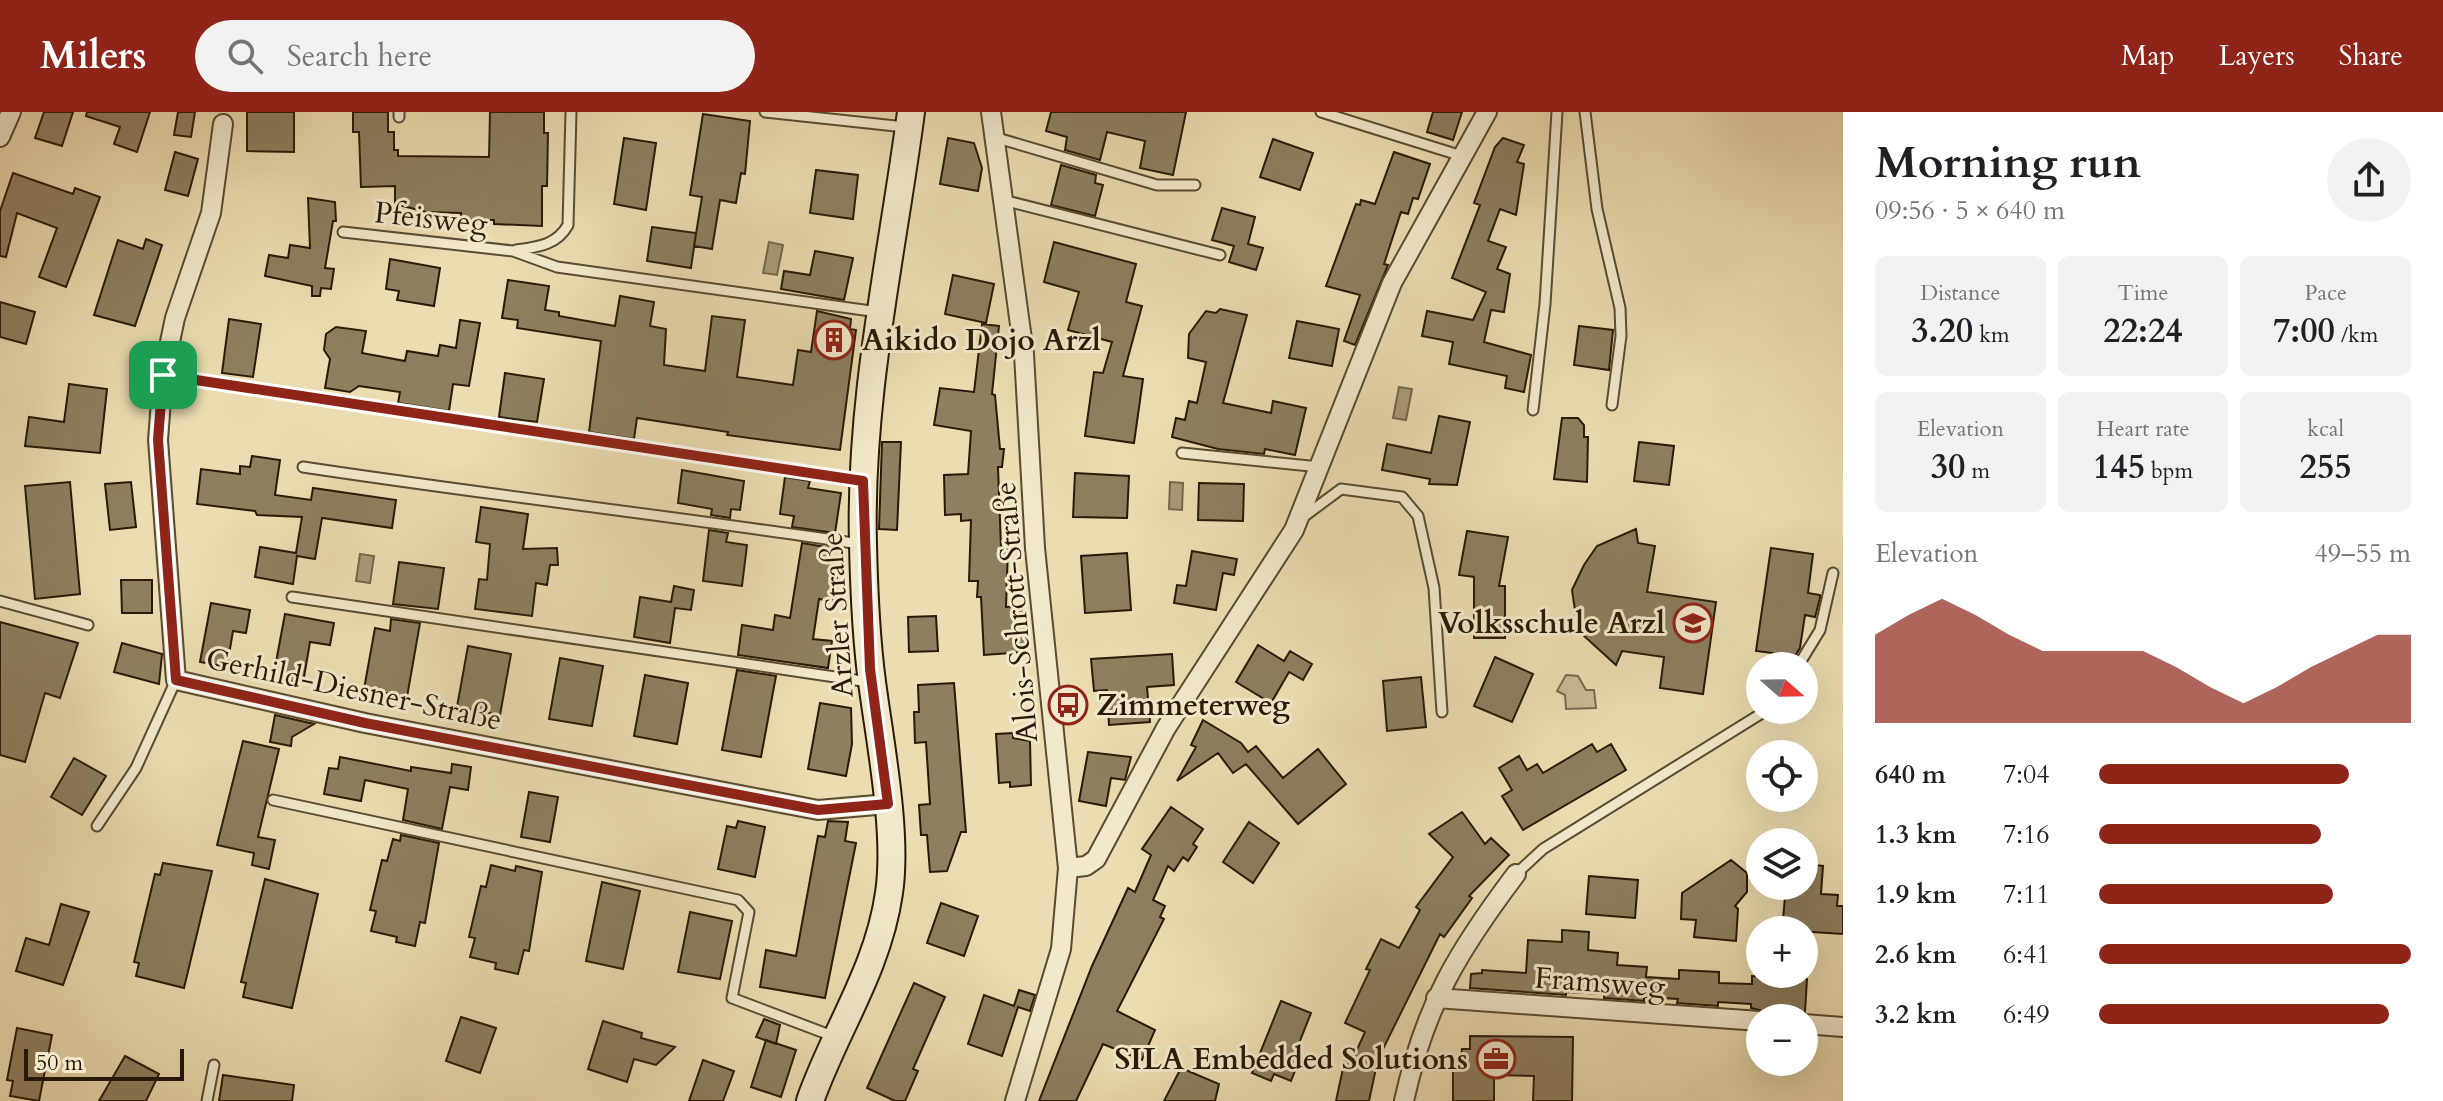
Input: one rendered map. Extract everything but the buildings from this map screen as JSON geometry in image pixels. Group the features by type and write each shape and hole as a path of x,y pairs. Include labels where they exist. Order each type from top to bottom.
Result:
{"main road":[{"name":"Arzler Straße","path":"810,1101 857,1001 875,951 889,891 888,804 872,682 863,545 863,481 869,395 910,120"}],"street":[{"path":"0,137 11,112"},
{"name":"Alois-Schrott-Straße","path":"991,112 1024,354 1035,548 1068,868 1061,949 1015,1101"},
{"path":"1068,868 1086,866 1096,859 1166,728 1299,520 1392,283 1487,112"},
{"name":"Gerhild-Diesner-Straße","path":"223,124 211,213 175,318 163,375 158,440 176,680 365,723 818,810 888,804"},
{"path":"1404,1101 1414,1056 1436,998 1467,939 1516,874"},
{"name":"Framsweg","path":"1436,998 1746,1020"},
{"path":"1818,1025 1843,1027"}],"lane":[{"path":"513,251 542,246 561,238 568,225 571,112"},
{"path":"765,112 910,120"},
{"path":"1321,112 1462,156"},
{"path":"1533,410 1545,304 1557,112"},
{"path":"1585,112 1597,209 1620,308 1621,336 1612,405"},
{"path":"994,137 1157,185 1195,185"},
{"path":"1003,200 1220,255"},
{"name":"Pfeisweg","path":"343,232 513,251"},
{"path":"513,251 557,267 882,312"},
{"path":"163,375 863,481"},
{"path":"1182,453 1320,467"},
{"path":"303,467 536,502 644,511 863,545"},
{"path":"1299,520 1341,489 1402,497 1418,516 1434,588 1442,712"},
{"path":"1807,652 1820,630 1833,573"},
{"path":"292,597 872,682"},
{"path":"0,601 88,625"},
{"path":"97,826 136,768 176,680"},
{"path":"1516,874 1543,849 1746,723"},
{"path":"273,800 738,900 749,912 732,998 838,1038"},
{"path":"207,1101 214,1065"}],"shaded area":[{"path":"769,242 783,245 777,275 763,273"},
{"path":"1399,387 1412,389 1406,420 1393,418"},
{"path":"1170,482 1183,483 1182,510 1169,509"},
{"path":"360,554 374,556 370,583 356,581"},
{"path":"1566,675 1578,676 1586,690 1594,690 1596,708 1566,709 1565,695 1557,691"}],"place":[{"name":"Aikido Dojo Arzl","path":"834,340"},
{"name":"Volksschule Arzl","path":"1693,623"},
{"name":"Zimmeterweg","path":"1068,705"},
{"name":"SILA Embedded Solutions","path":"1496,1059"}],"route":[{"path":"163,375 863,481 870,669 888,804 818,810 365,723 176,680 158,440 163,375"}]}
